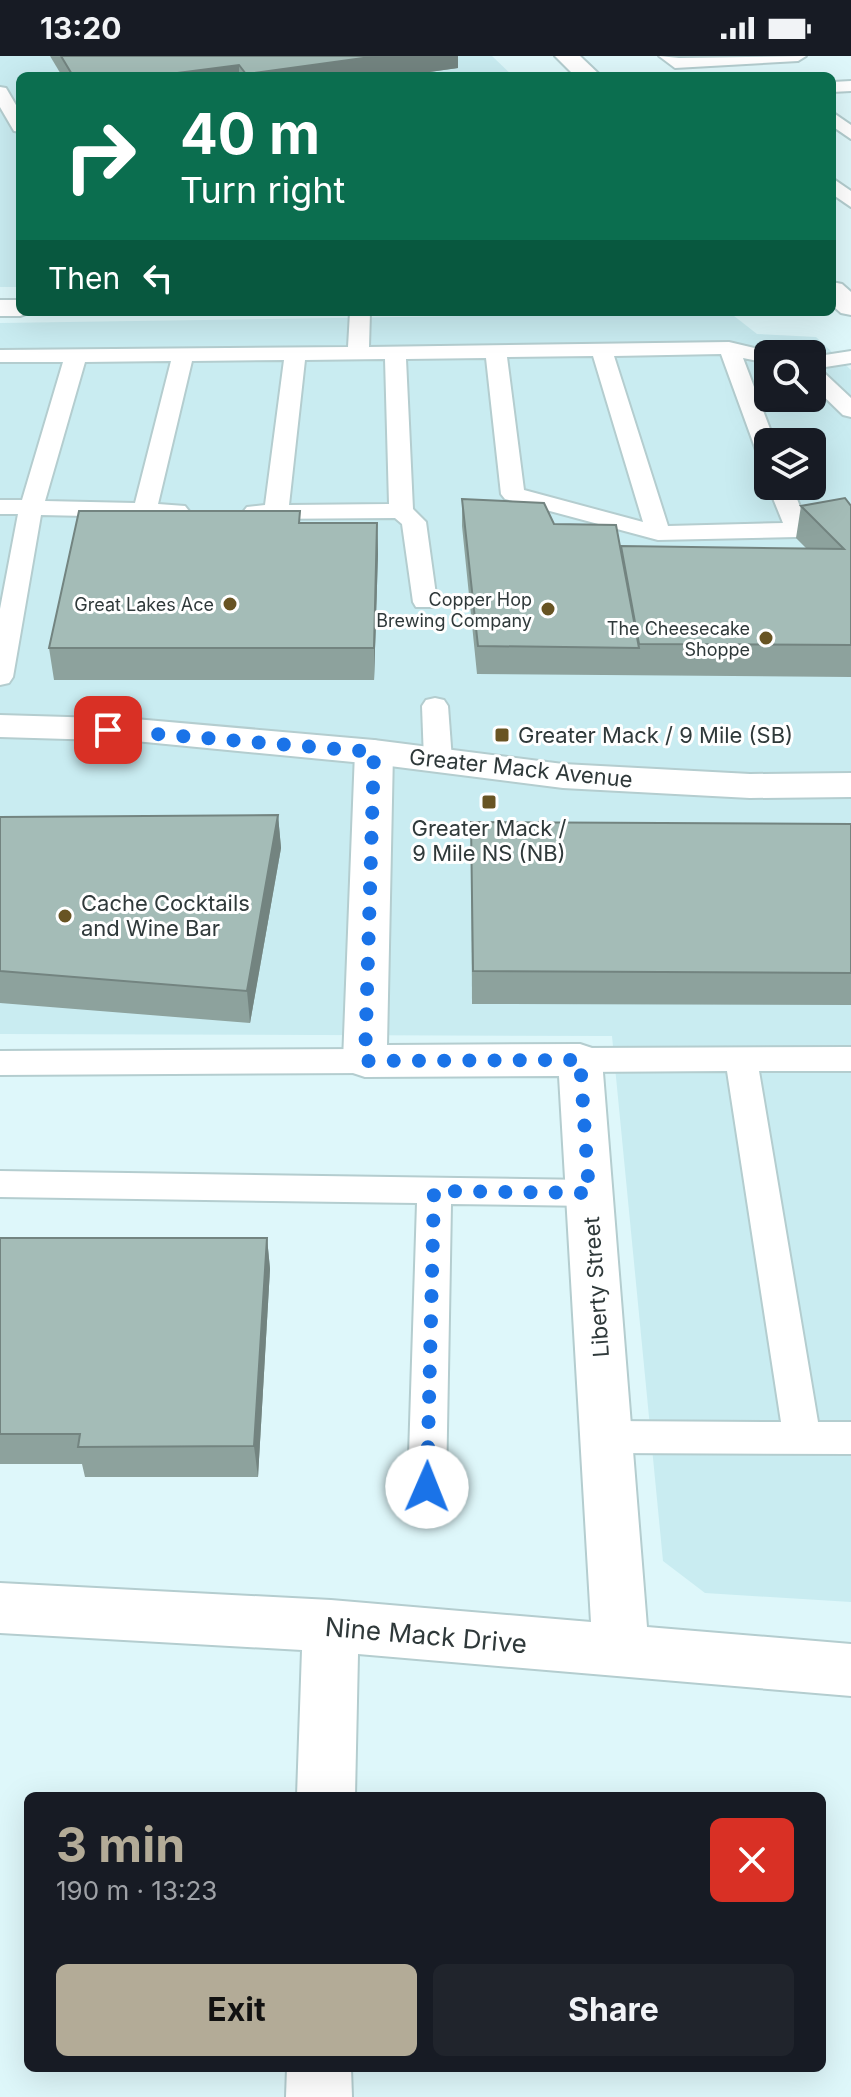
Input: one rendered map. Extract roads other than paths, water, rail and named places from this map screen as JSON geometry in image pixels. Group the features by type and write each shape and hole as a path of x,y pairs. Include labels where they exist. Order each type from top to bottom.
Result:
{"street":[{"path":"566,56 584,72"},
{"path":"836,294 851,307"},
{"name":"Greater Mack Avenue","path":"0,726 135,730 374,752 578,777 750,786 851,785"},
{"path":"374,752 365,1061 580,1060"},
{"name":"Liberty Street","path":"580,1060 621,1652"},
{"name":"Nine Mack Drive","path":"0,1608 331,1626 851,1670"},
{"path":"326,1792 331,1626"},
{"path":"319,2072 319,2097"}],"lane":[{"path":"667,56 675,63 798,56"},
{"path":"0,92 16,120"},
{"path":"836,121 851,134"},
{"path":"836,188 851,201"},
{"path":"358,353 360,316"},
{"path":"601,348 658,533"},
{"path":"0,356 601,348 729,348 754,354"},
{"path":"729,348 759,428"},
{"path":"495,349 513,494 658,533 797,530 785,500"},
{"path":"395,352 401,511"},
{"path":"276,512 295,353"},
{"path":"145,511 183,354"},
{"path":"0,677 31,508 76,355"},
{"path":"826,361 851,357"},
{"path":"826,386 851,410"},
{"path":"0,507 203,511"},
{"path":"232,512 401,511 414,522 425,602"},
{"path":"435,706 438,760"},
{"path":"741,1059 802,1437"},
{"path":"580,1060 851,1059"},
{"path":"0,1063 365,1061"},
{"path":"0,1184 589,1193"},
{"path":"427,1487 434,1191"},
{"path":"607,1437 851,1438"}],"place":[{"name":"Great Lakes Ace","path":"230,604"},
{"name":"Copper Hop Brewing Company","path":"548,609"},
{"name":"The Cheesecake Shoppe","path":"766,638"},
{"name":"Greater Mack / 9 Mile (SB)","path":"502,735"},
{"name":"Greater Mack / 9 Mile NS (NB)","path":"489,802"},
{"name":"Cache Cocktails and Wine Bar","path":"65,916"}]}
